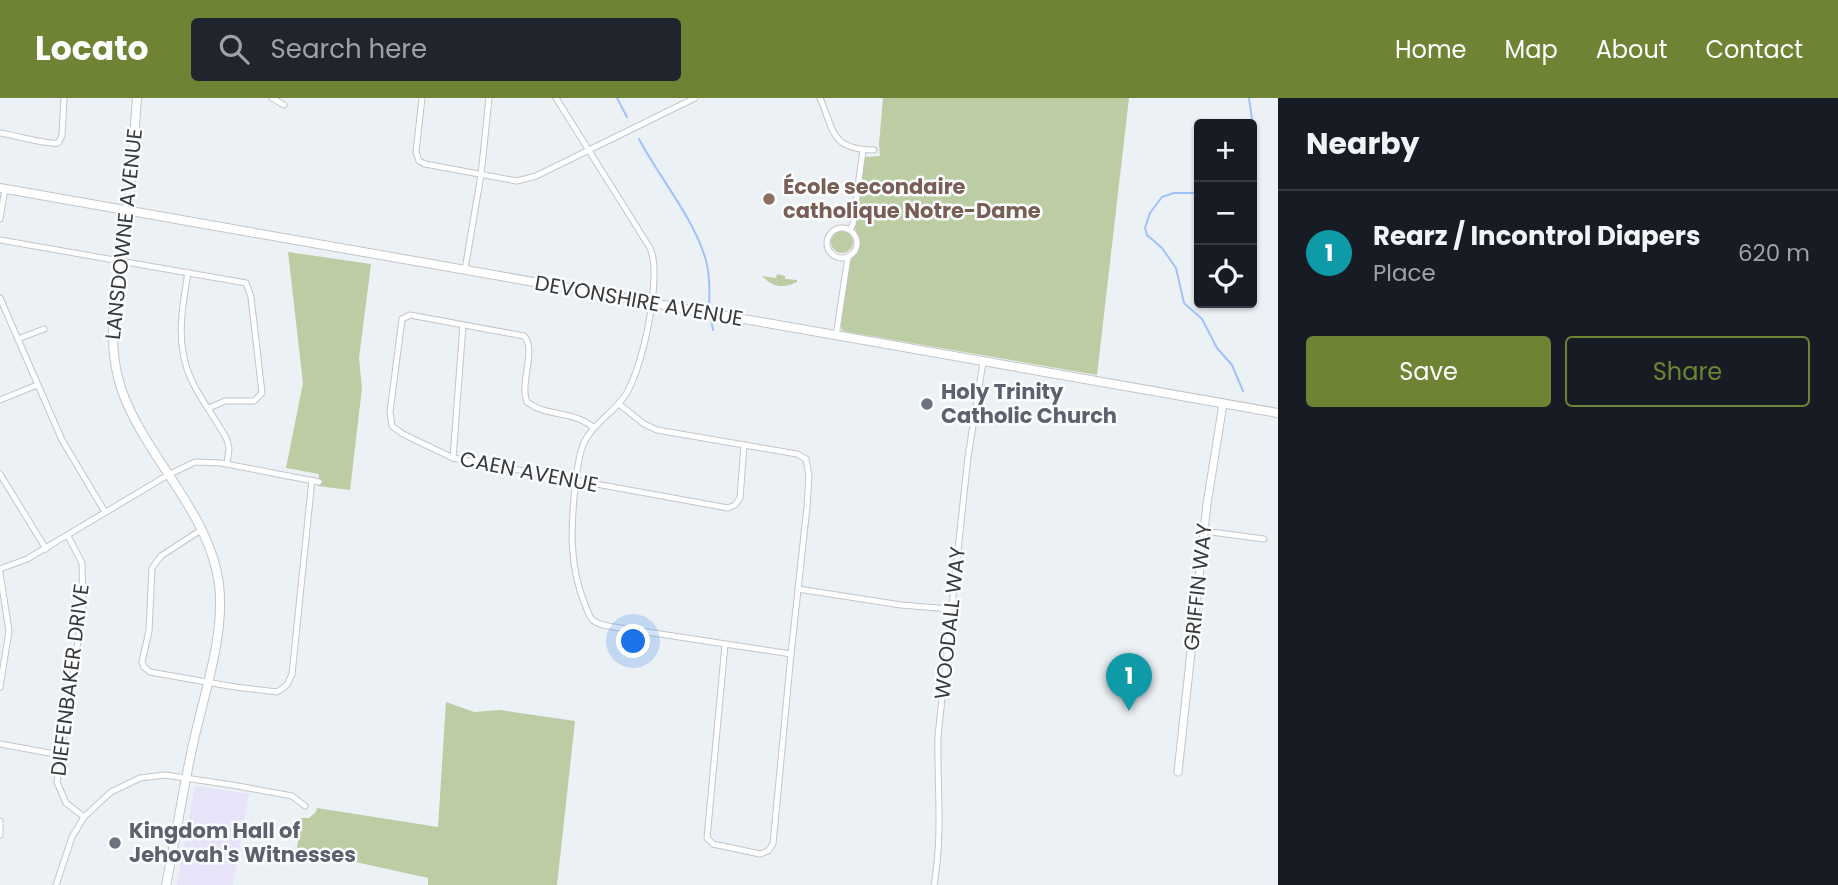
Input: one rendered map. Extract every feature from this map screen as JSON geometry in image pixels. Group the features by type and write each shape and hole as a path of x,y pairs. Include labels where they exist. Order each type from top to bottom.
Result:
{"main road":[{"name":"LANSDOWNE AVENUE","path":"137,98 128,209 112,325 113,347 118,377 131,413 201,530 215,566 220,599 217,635 166,885"},
{"name":"DEVONSHIRE AVENUE","path":"2,188 1278,413"}],"street":[{"path":"0,133 58,143 61,139 64,98"},
{"path":"272,98 284,105"},
{"path":"422,98 416,152 419,161 517,181 526,180 695,98"},
{"path":"465,269 481,175 489,98"},
{"path":"556,98 652,252 654,266 651,303 639,368 632,385 619,404 594,428 582,446 576,481 572,549 579,589 590,617 598,623 614,627 791,654"},
{"path":"676,98 679,106"},
{"path":"820,98 838,139 849,148 874,150"},
{"path":"836,336 848,257 854,252 857,242 850,230 863,150"},
{"path":"0,219 2,188"},
{"path":"848,257 834,255 827,241 836,229 850,230"},
{"path":"0,240 188,272 249,286 262,393 254,401 225,401 209,408"},
{"path":"188,272 181,318 182,352 191,378 229,444 227,464"},
{"path":"0,298 62,441 105,512"},
{"name":"CAEN AVENUE","path":"594,428 579,418 535,408 527,402 524,389 529,345 526,338 518,334 410,314 402,318 390,412 391,426 453,458 732,507 740,498 744,445"},
{"path":"453,458 463,325"},
{"path":"18,339 44,329"},
{"name":"WOODALL WAY","path":"934,885 940,853 941,822 937,771 938,736 968,457 983,362"},
{"path":"0,400 37,385"},
{"path":"619,404 653,429 797,454 806,459 808,464 806,512 773,844 768,851 761,854 713,844 708,838 726,645"},
{"name":"GRIFFIN WAY","path":"1178,772 1204,531 1223,404"},
{"path":"0,687 8,624 0,571 46,549 167,475 198,461 315,481 294,657 289,682 283,689 273,692 206,682 150,672 144,667 142,662 149,631 150,578 153,564 201,530"},
{"path":"0,474 46,549"},
{"path":"1204,531 1264,539"},
{"name":"DIEFENBAKER DRIVE","path":"68,536 82,563 83,603 57,777 66,803 84,817"},
{"path":"798,589 901,605 951,609"},
{"path":"0,744 60,755"},
{"path":"56,885 72,838 84,817 104,797 132,781 158,775 186,778 292,796 305,806"},
{"path":"0,821 0,835"}],"shaded area":[{"path":"195,786 249,794 233,885 177,885"}],"green space":[{"path":"883,98 1129,98 1097,375 842,331 849,264 859,247 855,227 865,159 880,156"},
{"path":"838,231 846,231 853,238 853,246 846,253 838,253 831,246 831,238"},
{"path":"288,252 371,264 359,358 362,388 350,490 318,486 319,474 286,468 303,383"},
{"path":"777,274 797,282 778,286 762,276 776,278"},
{"path":"446,702 474,712 500,710 575,721 557,885 428,885 428,878 297,849 301,818 309,818 317,808 438,827"}],"waterway":[{"path":"617,98 627,117"},
{"path":"1249,98 1252,119"},
{"path":"639,139 698,239 707,267 709,309"},
{"path":"1194,193 1174,193 1162,197 1150,213 1145,228 1147,235 1162,248 1176,268 1184,303 1202,319 1217,348 1232,365 1243,391"},
{"path":"711,319 713,330"}],"place":[{"name":"École secondaire catholique Notre-Dame","path":"769,199"},
{"name":"Holy Trinity Catholic Church","path":"927,404"},
{"name":"Rearz / Incontrol Diapers","path":"1129,711"},
{"name":"Kingdom Hall of Jehovah's Witnesses","path":"115,843"}]}
